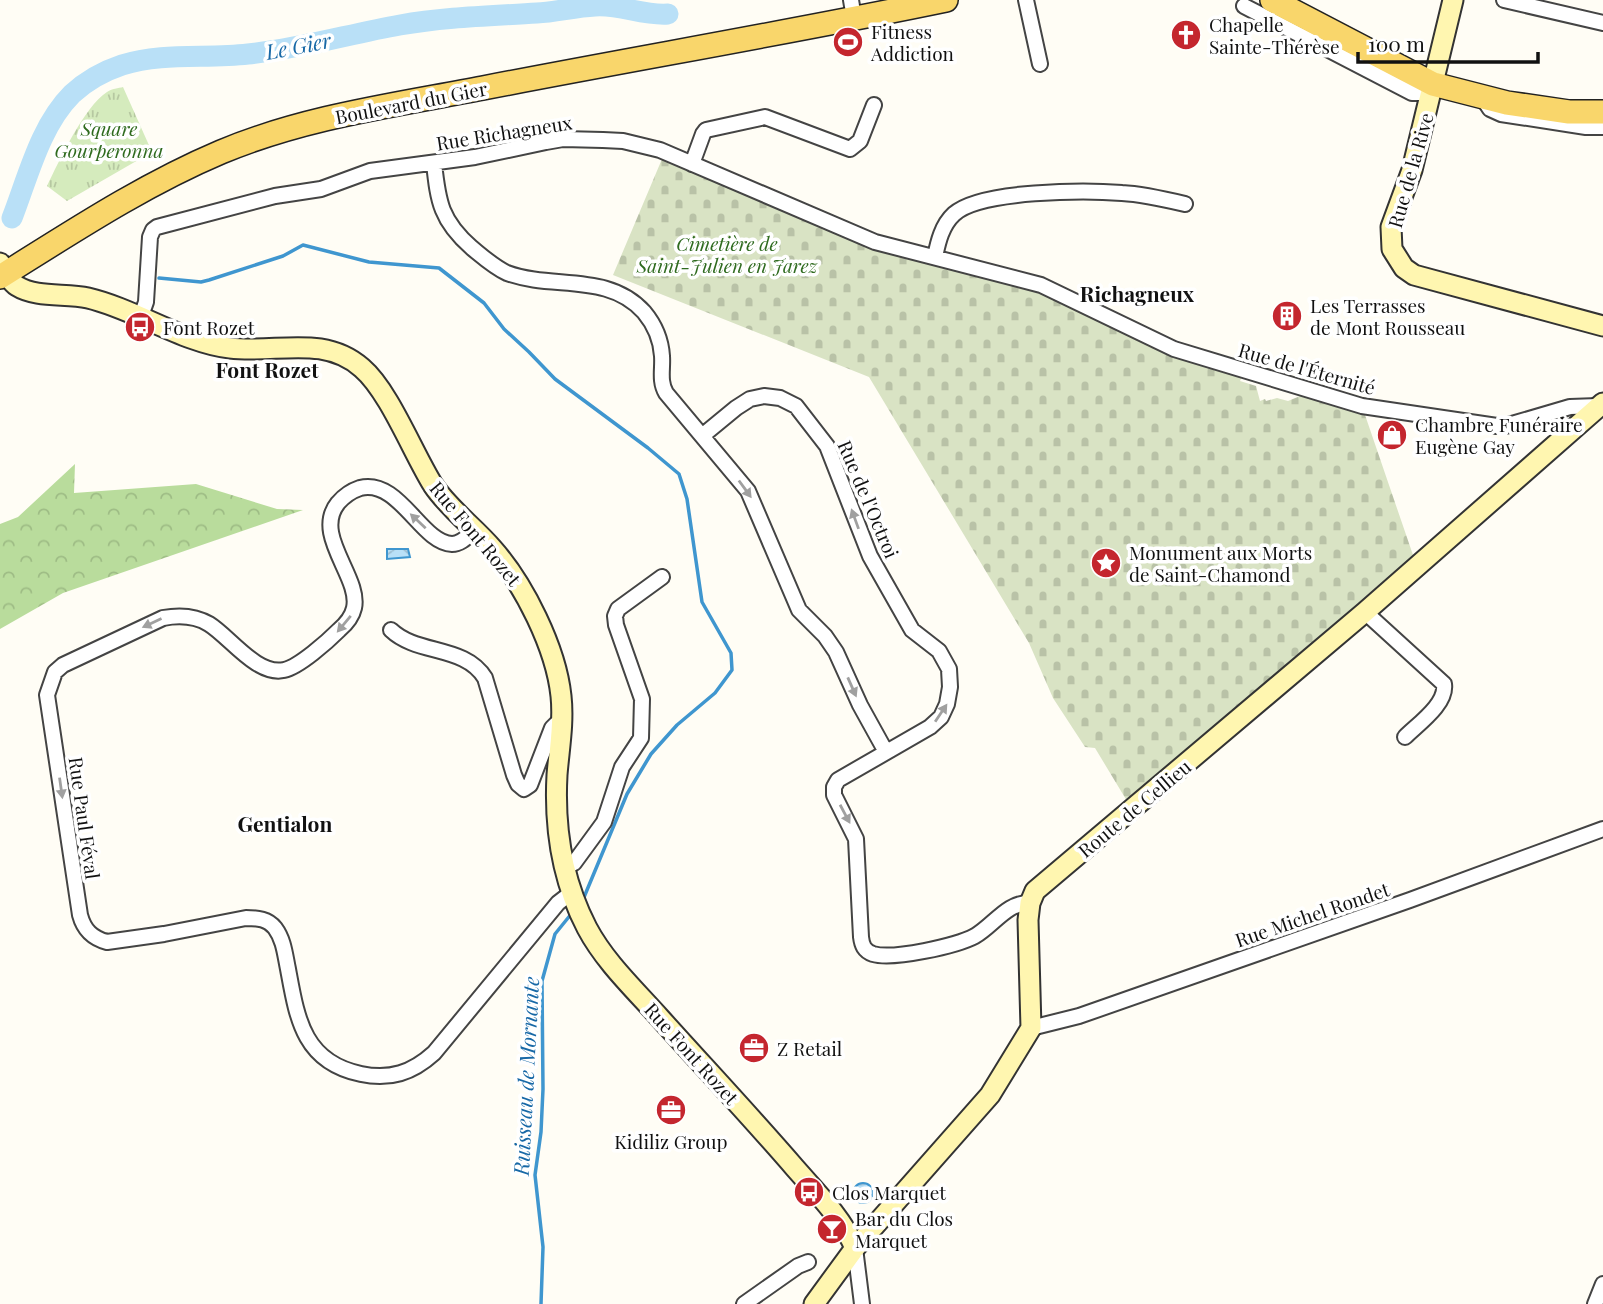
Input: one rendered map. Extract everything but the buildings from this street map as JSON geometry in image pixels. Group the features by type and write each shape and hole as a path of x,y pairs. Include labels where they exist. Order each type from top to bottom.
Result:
{"main road":[{"path":"852,8 880,0"},
{"path":"852,8 946,0"},
{"path":"1272,0 1434,83 1484,98 1598,117"},
{"path":"1299,0 1434,83 1571,103 1598,117"},
{"name":"Rue de la Rive","path":"1453,0 1408,184 1391,227 1392,249 1396,259 1404,268 1427,279 1603,326"},
{"name":"Boulevard du Gier","path":"2,268 156,169 221,140 299,114 379,96 852,8"},
{"name":"Rue Font Rozet","path":"2,268 13,282 25,289 87,298 219,346 246,349 310,347 343,355 373,379 437,490 498,554 517,579 527,597 557,673 562,723 556,803 557,834 564,868 590,934 613,965 814,1190 846,1230 855,1248"},
{"name":"Route de Cellieu","path":"1030,903 1035,891 1365,611 1600,404"},
{"path":"814,1304 855,1248 990,1096 1031,1028 1028,920 1030,903"}],"street":[{"path":"1026,0 1040,64"},
{"path":"1504,0 1603,23"},
{"path":"1244,6 1412,93 1434,83"},
{"path":"692,164 706,130 761,117 850,149 860,141 874,105"},
{"name":"Rue Richagneux","path":"141,317 146,305 150,237 157,227 275,197 321,189 358,174 492,154 563,139 613,140 642,145 874,242 1041,285 1133,330"},
{"path":"434,163 438,200 446,219 462,239 488,261 504,272 520,276 608,288 622,295 644,313 659,340 662,386 748,491 799,610 825,636 836,652 860,705 886,752 838,780 834,787 834,794 856,839 862,943 870,953 879,955 925,950 964,940 986,928 1014,905 1030,903"},
{"path":"935,257 944,226 953,214 965,206 987,200 1086,191 1123,193 1185,204"},
{"name":"Rue de l'Éternité","path":"1133,330 1174,349 1362,406 1505,426 1570,407 1600,404"},
{"name":"Rue de l'Octroi","path":"702,436 736,408 750,399 764,396 780,398 796,406 827,446 870,556 912,630 939,651 949,670 950,687 941,717 930,727 886,752"},
{"name":"Rue Paul Féval","path":"474,531 464,540 452,544 439,540 390,494 377,488 363,487 352,491 335,506 331,516 330,527 353,595 355,606 351,617 296,665 284,670 267,669 209,624 179,615 163,618 63,665 55,672 47,695 83,926 98,940 118,942 246,918 269,922 284,948 297,1017 304,1036 324,1058 337,1066 373,1077 398,1074 422,1064 558,903 576,903"},
{"path":"564,868 574,863 604,822 622,767 641,738 642,699 615,616 618,609 663,577"},
{"path":"1365,611 1444,684 1445,691 1441,700 1405,737"},
{"path":"391,630 403,639 465,659 480,669 514,775 524,789 530,785 552,728 562,723"},
{"name":"Rue Michel Rondet","path":"1031,1028 1079,1016 1603,829"},
{"path":"855,1248 862,1304"},
{"path":"744,1304 798,1266 808,1262"},
{"path":"1595,1304 1603,1284"}],"green space":[{"name":"Square Gourperonna","path":"123,87 152,152 67,201 47,186 58,163 73,135 98,99 113,89"},
{"name":"Cimetière de Saint-Julien en Jarez","path":"662,159 880,248 1011,278 1243,374 1240,381 1256,386 1260,401 1277,398 1288,401 1305,394 1364,412 1414,558 1127,801 1095,748 1085,747 1053,698 1029,643 869,377 613,275"},
{"path":"75,464 74,493 196,484 277,509 303,510 63,593 0,629 0,524 18,517"}],"water":[{"path":"387,549 408,549 410,557 387,559"},
{"path":"863,1183 870,1186 873,1193 870,1200 863,1203 856,1200 853,1193 856,1186"}],"waterway":[{"name":"Le Gier","path":"12,218 43,136 61,107 89,81 122,65 153,58 267,52 400,25 451,18 595,6 668,14"},
{"name":"Ruisseau de Mornante","path":"159,278 201,282 283,256 303,245 369,262 439,268 484,303 504,329 555,379 679,474 687,499 702,602 731,653 732,670 715,693 677,725 651,754 627,794 582,902"},
{"name":"Ruisseau de Mornante","path":"541,1304 543,1247 535,1175 543,1089 542,981 555,934 572,913"}],"place":[{"name":"Chapelle Sainte-Thérèse","path":"1186,35"},
{"name":"Fitness Addiction","path":"848,42"},
{"name":"Les Terrasses de Mont Rousseau","path":"1287,316"},
{"name":"Font Rozet","path":"140,327"},
{"name":"Chambre Funéraire Eugène Gay","path":"1392,435"},
{"name":"Monument aux Morts de Saint-Chamond","path":"1106,563"},
{"name":"Z Retail","path":"754,1048"},
{"name":"Kidiliz Group","path":"671,1110"},
{"name":"Clos Marquet","path":"809,1192"},
{"name":"Bar du Clos Marquet","path":"832,1229"}],"district":[{"name":"Richagneux","path":"1137,293"},
{"name":"Font Rozet","path":"267,369"},
{"name":"Gentialon","path":"285,823"}]}
